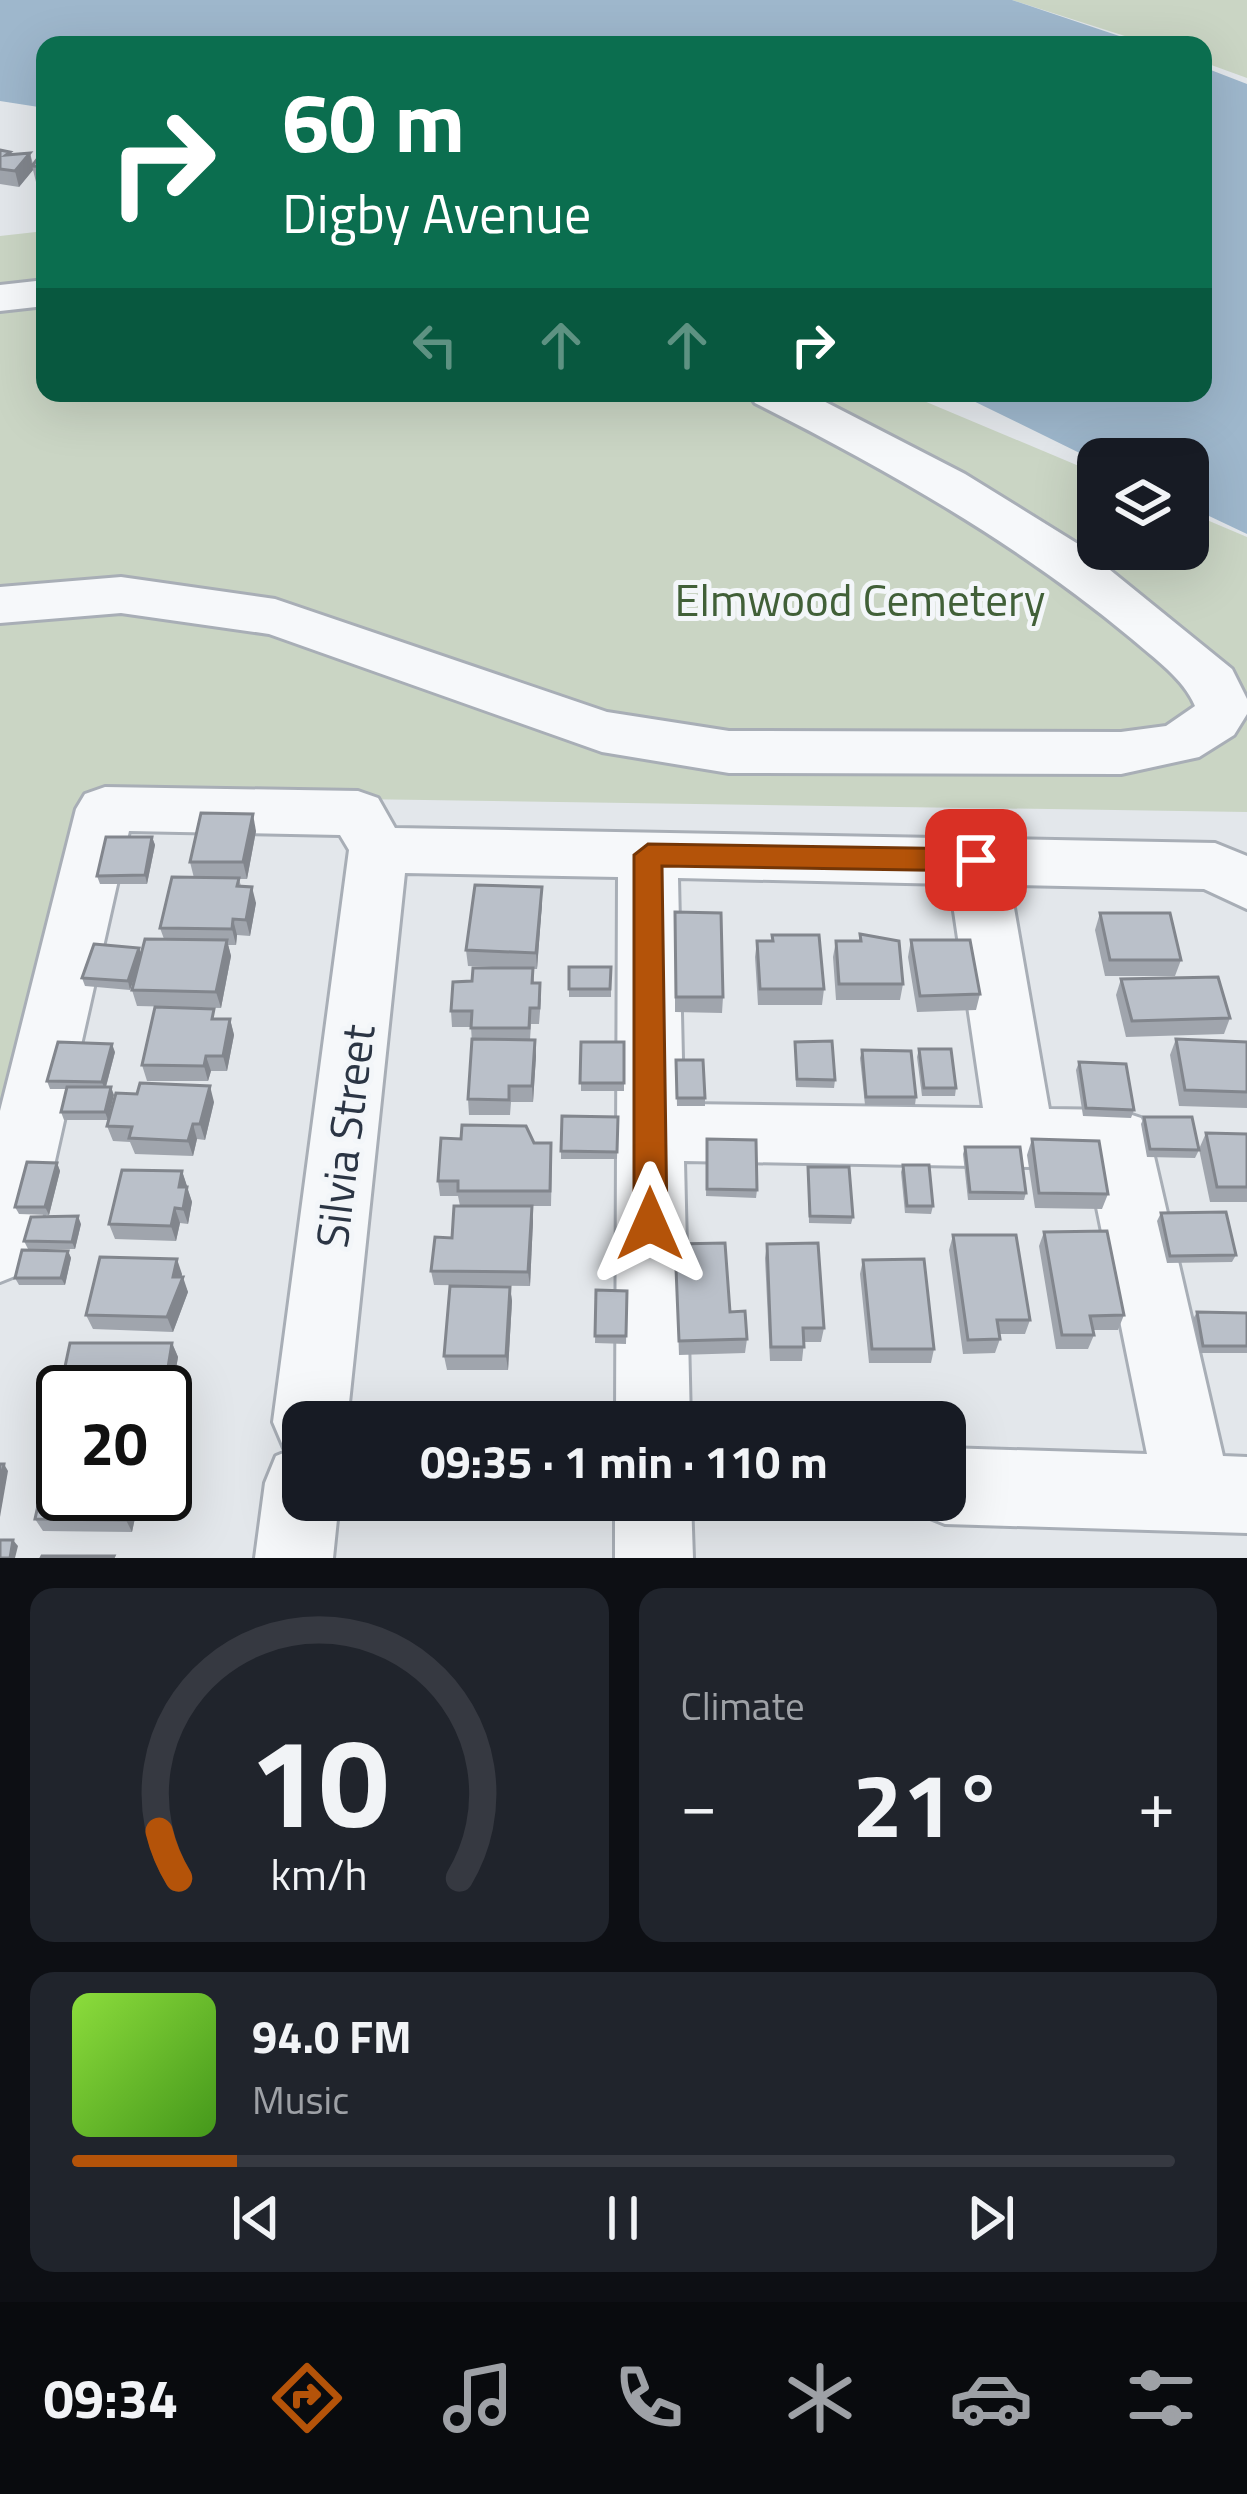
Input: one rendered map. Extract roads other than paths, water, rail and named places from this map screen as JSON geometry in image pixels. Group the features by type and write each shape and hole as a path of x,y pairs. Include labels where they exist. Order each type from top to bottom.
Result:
{"street":[{"path":"0,298 36,294"},
{"path":"0,605 121,596 275,617 602,732 729,752 1121,753 1181,744 1211,729 1222,708 1213,683 1085,571 1015,525 788,402"},
{"path":"0,1250 105,808 358,814 378,850 976,860 1231,876"},
{"name":"Silvia Street","path":"312,1401 378,850"},
{"path":"648,855 652,1401"},
{"path":"976,860 1020,1134"},
{"path":"650,1132 1118,1138 1220,1494 966,1487"},
{"path":"294,1558 298,1521"},
{"path":"653,1521 654,1558"}],"water":[{"path":"0,0 1012,0 1119,36 36,36 36,107 0,101"},
{"path":"1212,70 1247,84 1247,534 1209,516 1209,438 1077,438 1077,452 975,402 1212,402"}],"park label":[{"name":"Elmwood Cemetery","path":"860,599"}]}
